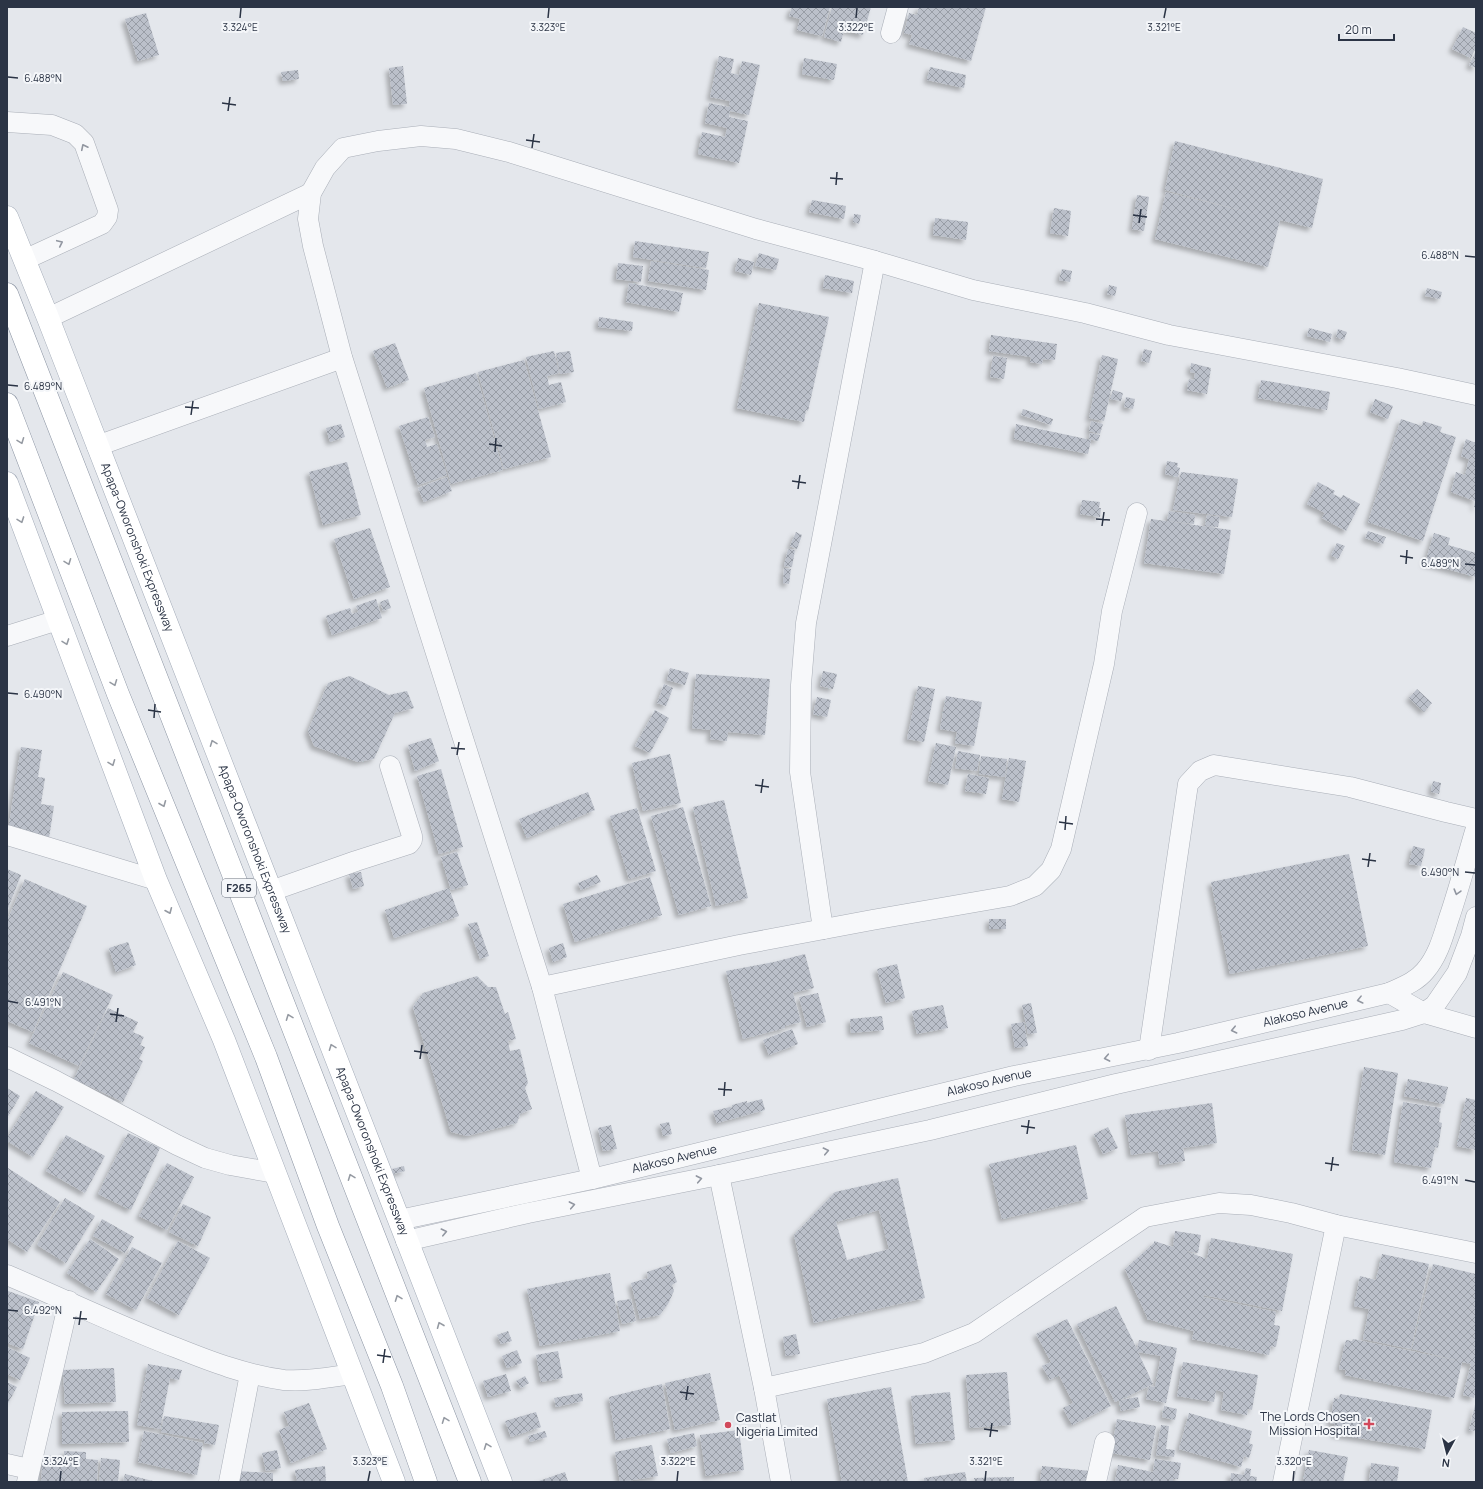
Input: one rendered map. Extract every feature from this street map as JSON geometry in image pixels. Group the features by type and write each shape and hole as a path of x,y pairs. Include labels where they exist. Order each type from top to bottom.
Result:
{"main road":[{"name":"Apapa-Oworonshoki Expressway","path":"7,217 98,446 501,1482"},
{"name":"F265","path":"7,294 470,1482"},
{"path":"7,404 118,694 266,1057 328,1226 392,1386 426,1482"},
{"path":"7,483 156,880 224,1040 394,1482"}],"street":[{"path":"891,33 898,7"},
{"path":"7,122 52,125 75,134 84,142 108,210 107,217 102,224 24,260"},
{"path":"592,1179 542,987 342,358 313,246 308,219 311,194 324,168 343,148 378,141 421,136 456,139 516,154 756,229 875,261 973,290 1085,313 1169,335 1476,394"},
{"path":"48,318 311,194"},
{"path":"823,929 800,772 801,684 806,623 875,261"},
{"path":"98,446 342,358"},
{"path":"542,987 739,945 1010,896 1035,886 1051,870 1061,849 1104,664 1112,611 1137,513"},
{"path":"7,636 58,620"},
{"path":"1149,1050 1188,784 1200,771 1214,765 1350,787 1476,819"},
{"path":"271,891 409,844 412,840 412,836 390,766"},
{"name":"Alakoso Avenue","path":"399,1220 592,1179 1014,1076 1149,1050 1389,993 1415,980 1425,971 1434,958 1453,907 1476,828"},
{"path":"7,835 156,880"},
{"name":"Alakoso Avenue","path":"406,1241 528,1213 719,1175 930,1130 1116,1084 1402,1020 1424,1012 1435,1005 1457,973 1471,936 1476,917"},
{"path":"1389,993 1424,1012 1476,1028"},
{"path":"7,1057 205,1158 230,1165 275,1173"},
{"path":"719,1175 764,1388 781,1482"},
{"path":"764,1388 924,1353 974,1333 1145,1217 1219,1203 1251,1205 1336,1225 1476,1253"},
{"path":"1283,1482 1336,1225"},
{"path":"7,1275 144,1335 227,1368 250,1374 285,1380 308,1380 353,1374"},
{"path":"7,1464 28,1476 69,1301"},
{"path":"229,1482 250,1374"},
{"path":"1096,1482 1105,1442"}],"building":[{"path":"792,7 830,7 822,36 797,30 800,19 789,16"},
{"path":"832,7 871,7 863,35 844,30 841,42 824,37"},
{"path":"919,7 986,7 971,61 909,44 912,35 904,33 909,13 917,15"},
{"path":"146,13 159,55 138,61 125,19"},
{"path":"1463,27 1476,33 1476,47 1471,58 1452,49"},
{"path":"1476,51 1476,68 1469,65"},
{"path":"719,56 734,59 731,73 739,75 742,61 760,65 749,115 730,111 729,117 748,121 739,163 698,154 702,132 725,137 727,128 705,123 709,103 729,107 730,101 710,97"},
{"path":"804,58 837,64 834,80 802,74"},
{"path":"403,66 407,104 393,105 389,68"},
{"path":"930,67 966,75 964,88 927,80"},
{"path":"298,70 299,79 283,81 281,72"},
{"path":"1175,141 1323,179 1312,228 1280,220 1268,267 1155,239 1166,192 1255,214 1165,190"},
{"path":"1137,195 1149,197 1144,231 1132,229"},
{"path":"812,200 846,206 844,219 809,212"},
{"path":"1054,208 1071,211 1068,236 1050,233"},
{"path":"854,214 861,215 859,224 853,222"},
{"path":"935,218 968,222 966,240 933,235"},
{"path":"635,241 709,252 706,268 633,257"},
{"path":"759,253 779,259 776,270 755,266"},
{"path":"738,258 754,262 751,275 735,271"},
{"path":"651,261 709,270 706,290 648,281"},
{"path":"618,263 643,266 641,282 616,279"},
{"path":"1062,269 1072,271 1070,282 1059,280"},
{"path":"825,275 854,281 852,293 823,288"},
{"path":"629,283 683,293 679,312 626,302"},
{"path":"1109,285 1117,287 1115,296 1107,294"},
{"path":"1427,288 1442,292 1440,299 1425,296"},
{"path":"759,303 829,317 808,411 806,410 804,422 737,408"},
{"path":"599,317 633,322 632,331 598,327"},
{"path":"1309,328 1332,334 1330,342 1307,336"},
{"path":"1338,329 1347,332 1344,340 1336,337"},
{"path":"991,335 1057,344 1055,360 1043,359 1042,364 1030,362 1031,357 989,351"},
{"path":"395,343 409,380 387,388 373,351"},
{"path":"1144,349 1152,351 1149,363 1141,361"},
{"path":"554,351 559,373 547,376 549,385 561,382 566,402 539,409 526,357"},
{"path":"570,351 574,372 560,374 556,353"},
{"path":"1102,355 1118,359 1104,421 1089,418"},
{"path":"993,356 1007,358 1004,379 990,377"},
{"path":"524,360 551,457 504,469 478,372"},
{"path":"1191,363 1211,368 1207,394 1187,390 1189,379 1194,380 1195,373 1190,372"},
{"path":"476,373 503,470 451,484 424,388"},
{"path":"1261,380 1330,392 1327,410 1258,398"},
{"path":"1113,390 1123,393 1121,401 1110,399"},
{"path":"1126,397 1135,399 1133,409 1124,407"},
{"path":"1375,399 1393,406 1388,419 1370,412"},
{"path":"1023,409 1053,419 1051,425 1021,415"},
{"path":"428,417 435,437 425,440 427,447 437,444 447,475 418,485 399,426"},
{"path":"1401,419 1422,426 1423,421 1442,427 1440,432 1456,437 1423,541 1368,522"},
{"path":"1091,421 1103,424 1100,434 1089,431"},
{"path":"341,424 345,437 330,442 326,428"},
{"path":"1016,424 1091,440 1088,454 1014,439"},
{"path":"1090,433 1100,435 1098,441 1089,439"},
{"path":"1466,439 1476,443 1476,508 1474,507 1475,501 1451,492 1456,472 1465,475 1469,459 1461,456"},
{"path":"1167,461 1178,463 1177,467 1180,468 1178,477 1165,474"},
{"path":"347,462 361,515 323,525 309,472"},
{"path":"1181,472 1238,479 1232,517 1173,510"},
{"path":"447,477 452,491 424,502 418,488"},
{"path":"1318,482 1335,491 1333,494 1341,498 1343,495 1360,504 1346,531 1322,518 1325,513 1307,504"},
{"path":"1082,500 1100,502 1100,517 1080,514"},
{"path":"1169,511 1195,515 1194,524 1167,521"},
{"path":"1207,515 1220,517 1218,527 1205,526"},
{"path":"1151,519 1231,530 1224,574 1144,563"},
{"path":"370,528 390,587 354,599 334,539"},
{"path":"1368,531 1386,537 1383,544 1365,538"},
{"path":"796,532 802,535 797,549 790,546"},
{"path":"1434,533 1450,538 1448,545 1476,553 1476,577 1425,563"},
{"path":"1337,543 1345,546 1338,559 1331,555"},
{"path":"788,549 795,550 792,567 784,566"},
{"path":"784,568 791,569 789,584 783,583"},
{"path":"376,599 382,618 332,635 326,616 350,608 352,614 358,612 356,606"},
{"path":"388,599 391,608 383,611 380,602"},
{"path":"670,668 689,673 685,685 667,680"},
{"path":"823,671 837,674 833,689 820,686"},
{"path":"696,674 770,679 765,735 728,732 727,741 710,739 711,730 692,728"},
{"path":"350,676 389,695 407,691 414,708 395,713 374,759 358,762 314,746 308,731 328,683"},
{"path":"664,684 673,688 666,706 657,703"},
{"path":"918,686 935,689 924,742 907,739"},
{"path":"1417,689 1432,703 1424,712 1409,698"},
{"path":"946,696 982,702 974,746 955,743 957,732 940,729"},
{"path":"817,697 831,700 827,717 813,714"},
{"path":"655,710 669,718 650,753 635,746"},
{"path":"431,738 439,761 415,771 408,745"},
{"path":"936,743 956,747 948,785 928,781"},
{"path":"21,747 42,750 38,777 45,778 41,804 54,806 49,838 8,831"},
{"path":"958,751 980,755 977,771 955,768"},
{"path":"670,754 681,803 643,811 632,763"},
{"path":"981,756 1007,759 1005,777 979,774"},
{"path":"1009,758 1026,761 1019,802 1002,799"},
{"path":"441,769 463,847 439,854 417,776"},
{"path":"968,774 989,778 986,794 965,791"},
{"path":"1433,781 1441,783 1439,794 1431,792"},
{"path":"588,792 595,810 527,838 519,819"},
{"path":"724,800 748,898 716,906 693,807"},
{"path":"683,807 711,906 679,915 651,816"},
{"path":"637,808 656,871 629,879 610,816"},
{"path":"1413,846 1425,849 1421,866 1409,864"},
{"path":"457,852 468,885 451,890 441,857"},
{"path":"1349,854 1368,946 1230,974 1211,882"},
{"path":"7,869 21,875 7,911"},
{"path":"361,872 364,886 353,889 349,874"},
{"path":"597,875 601,882 581,890 578,883"},
{"path":"650,877 662,915 575,942 563,904"},
{"path":"25,879 87,906 33,1032 7,1021 7,921"},
{"path":"449,888 459,916 394,938 385,910"},
{"path":"989,919 1006,919 1006,929 989,929"},
{"path":"477,922 489,956 480,959 468,924"},
{"path":"128,942 136,965 116,972 109,948"},
{"path":"563,943 567,957 553,962 549,948"},
{"path":"805,954 814,988 793,993 801,1022 785,1026 785,1028 743,1039 726,971 774,962"},
{"path":"897,964 905,998 886,1003 877,969"},
{"path":"63,972 113,995 79,1066 29,1043"},
{"path":"477,976 488,987 496,987 505,1014 508,1012 516,1039 508,1041 510,1051 520,1049 528,1083 525,1088 532,1109 520,1114 517,1123 467,1136 451,1132 413,1007 423,993"},
{"path":"818,993 826,1022 807,1027 799,997"},
{"path":"1031,1003 1037,1033 1028,1034 1022,1005"},
{"path":"943,1005 948,1028 917,1034 912,1011"},
{"path":"108,1008 138,1022 133,1032 144,1037 140,1045 145,1047 139,1059 143,1061 123,1102 74,1079"},
{"path":"882,1016 884,1030 851,1033 850,1019"},
{"path":"1024,1022 1028,1046 1015,1048 1011,1024"},
{"path":"792,1029 798,1044 769,1055 763,1040"},
{"path":"1364,1067 1398,1073 1385,1155 1352,1150"},
{"path":"1408,1079 1448,1087 1444,1104 1404,1096"},
{"path":"7,1088 20,1096 7,1118"},
{"path":"36,1091 64,1107 33,1157 7,1141 7,1138"},
{"path":"1466,1098 1476,1100 1476,1150 1457,1146"},
{"path":"762,1099 765,1110 717,1123 713,1111 730,1107 732,1108 732,1105 747,1101 747,1103"},
{"path":"1403,1102 1441,1108 1439,1122 1442,1123 1438,1148 1435,1147 1431,1168 1394,1162"},
{"path":"1212,1103 1217,1143 1183,1148 1185,1161 1160,1165 1158,1151 1131,1155 1125,1115"},
{"path":"669,1122 672,1134 663,1136 660,1124"},
{"path":"611,1125 617,1149 603,1151 598,1128"},
{"path":"1108,1127 1118,1148 1103,1154 1094,1134"},
{"path":"128,1133 160,1148 131,1210 98,1194"},
{"path":"66,1135 105,1156 85,1193 46,1171"},
{"path":"1076,1145 1088,1199 1002,1219 989,1164"},
{"path":"167,1163 194,1177 167,1230 139,1216"},
{"path":"404,1166 405,1171 393,1174 392,1169"},
{"path":"8,1168 60,1202 27,1252 7,1239"},
{"path":"898,1178 925,1298 814,1323 794,1235 835,1192","holes":["879,1210 889,1249 847,1260 836,1222"]},
{"path":"65,1198 95,1216 66,1263 37,1245"},
{"path":"183,1204 211,1217 198,1246 169,1232"},
{"path":"102,1219 134,1237 125,1253 93,1236"},
{"path":"1175,1231 1201,1235 1198,1253 1185,1251 1207,1259 1211,1238 1293,1254 1282,1311 1204,1295 1204,1297 1276,1312 1274,1325 1280,1326 1276,1347 1271,1346 1269,1355 1192,1339 1194,1331 1147,1319 1125,1269 1154,1243 1154,1241 1173,1247"},
{"path":"90,1239 119,1259 96,1292 67,1273"},
{"path":"178,1241 210,1258 179,1315 147,1298"},
{"path":"132,1247 162,1263 136,1310 106,1294"},
{"path":"1382,1254 1429,1264 1411,1349 1363,1339 1369,1309 1354,1306 1360,1276 1376,1280"},
{"path":"671,1264 677,1282 672,1285 674,1291 668,1304 660,1315 640,1319 631,1283 648,1278 647,1272"},
{"path":"1433,1264 1476,1274 1476,1390 1474,1398 1463,1395 1471,1364 1462,1362 1454,1398 1345,1375 1346,1370 1339,1369 1346,1340 1352,1341 1353,1339 1459,1361 1412,1349"},
{"path":"610,1273 620,1331 540,1346 527,1289"},
{"path":"8,1291 39,1302 23,1349 7,1343"},
{"path":"631,1299 636,1321 622,1324 617,1301"},
{"path":"1116,1306 1137,1349 1139,1340 1177,1348 1166,1403 1146,1399 1149,1386 1120,1400 1138,1397 1140,1407 1121,1411 1119,1400 1115,1402 1077,1324","holes":["1138,1352 1161,1356 1155,1387 1149,1386 1153,1384"]},
{"path":"1067,1319 1111,1406 1072,1425 1063,1408 1073,1403 1059,1375 1050,1380 1042,1366 1051,1362 1036,1334"},
{"path":"508,1331 512,1341 501,1344 497,1335"},
{"path":"796,1334 800,1354 786,1356 783,1337"},
{"path":"7,1347 30,1358 20,1380 7,1374"},
{"path":"517,1350 522,1363 507,1368 502,1356"},
{"path":"558,1351 563,1378 541,1382 536,1355"},
{"path":"1183,1362 1258,1375 1252,1410 1248,1409 1247,1415 1221,1410 1224,1392 1216,1390 1214,1402 1177,1396"},
{"path":"148,1364 182,1370 179,1380 170,1378 160,1429 137,1425"},
{"path":"114,1368 116,1402 65,1404 63,1370"},
{"path":"1007,1372 1011,1425 970,1428 966,1375"},
{"path":"710,1373 720,1420 675,1430 665,1383"},
{"path":"506,1374 511,1391 488,1397 483,1381"},
{"path":"525,1376 529,1383 521,1388 516,1381"},
{"path":"7,1382 17,1387 7,1405"},
{"path":"662,1384 670,1429 616,1440 609,1397"},
{"path":"891,1387 908,1482 842,1482 827,1399"},
{"path":"950,1392 955,1440 916,1444 911,1396"},
{"path":"582,1393 583,1401 556,1407 554,1398"},
{"path":"1340,1394 1432,1410 1425,1449 1334,1434 1335,1424 1330,1423 1334,1398 1339,1399"},
{"path":"309,1403 327,1449 291,1463 279,1430 289,1426 284,1412"},
{"path":"1476,1405 1476,1431 1469,1430"},
{"path":"1164,1406 1177,1409 1175,1420 1162,1417"},
{"path":"128,1411 129,1442 62,1444 62,1412"},
{"path":"536,1412 541,1427 511,1437 505,1421"},
{"path":"1189,1413 1252,1431 1249,1443 1253,1445 1249,1458 1244,1456 1241,1467 1179,1449"},
{"path":"164,1416 219,1425 215,1445 204,1443 205,1440 161,1432"},
{"path":"1117,1419 1156,1426 1150,1460 1111,1453"},
{"path":"1161,1425 1169,1426 1166,1449 1175,1450 1174,1457 1156,1455"},
{"path":"739,1430 744,1470 706,1476 700,1435"},
{"path":"144,1431 203,1443 197,1475 138,1462"},
{"path":"545,1431 547,1437 530,1442 528,1436"},
{"path":"694,1433 697,1446 671,1453 667,1439"},
{"path":"652,1445 658,1476 620,1482 615,1452"},
{"path":"277,1450 281,1468 266,1471 262,1453"},
{"path":"1309,1450 1348,1457 1343,1482 1303,1482"},
{"path":"64,1451 86,1452 86,1459 98,1460 97,1482 41,1482 43,1455 64,1456"},
{"path":"101,1458 120,1460 118,1482 99,1482"},
{"path":"1155,1459 1181,1463 1178,1479 1173,1479 1173,1482 1115,1482 1118,1465 1153,1472"},
{"path":"1371,1463 1399,1467 1397,1482 1369,1482"},
{"path":"325,1466 326,1482 297,1482 295,1470"},
{"path":"1042,1466 1090,1471 1089,1482 1040,1482"},
{"path":"1246,1468 1251,1469 1250,1476 1257,1477 1256,1482 1230,1482 1231,1473 1244,1475"},
{"path":"235,1471 273,1473 273,1482 234,1482"},
{"path":"565,1472 568,1482 536,1482"},
{"path":"965,1472 967,1482 924,1482 924,1478"},
{"path":"125,1474 153,1481 123,1482"},
{"path":"1014,1477 1014,1482 975,1482 974,1478"}],"place":[{"name":"The Lords Chosen Mission Hospital","path":"1369,1424"},
{"name":"Castlat Nigeria Limited","path":"728,1425"}]}
